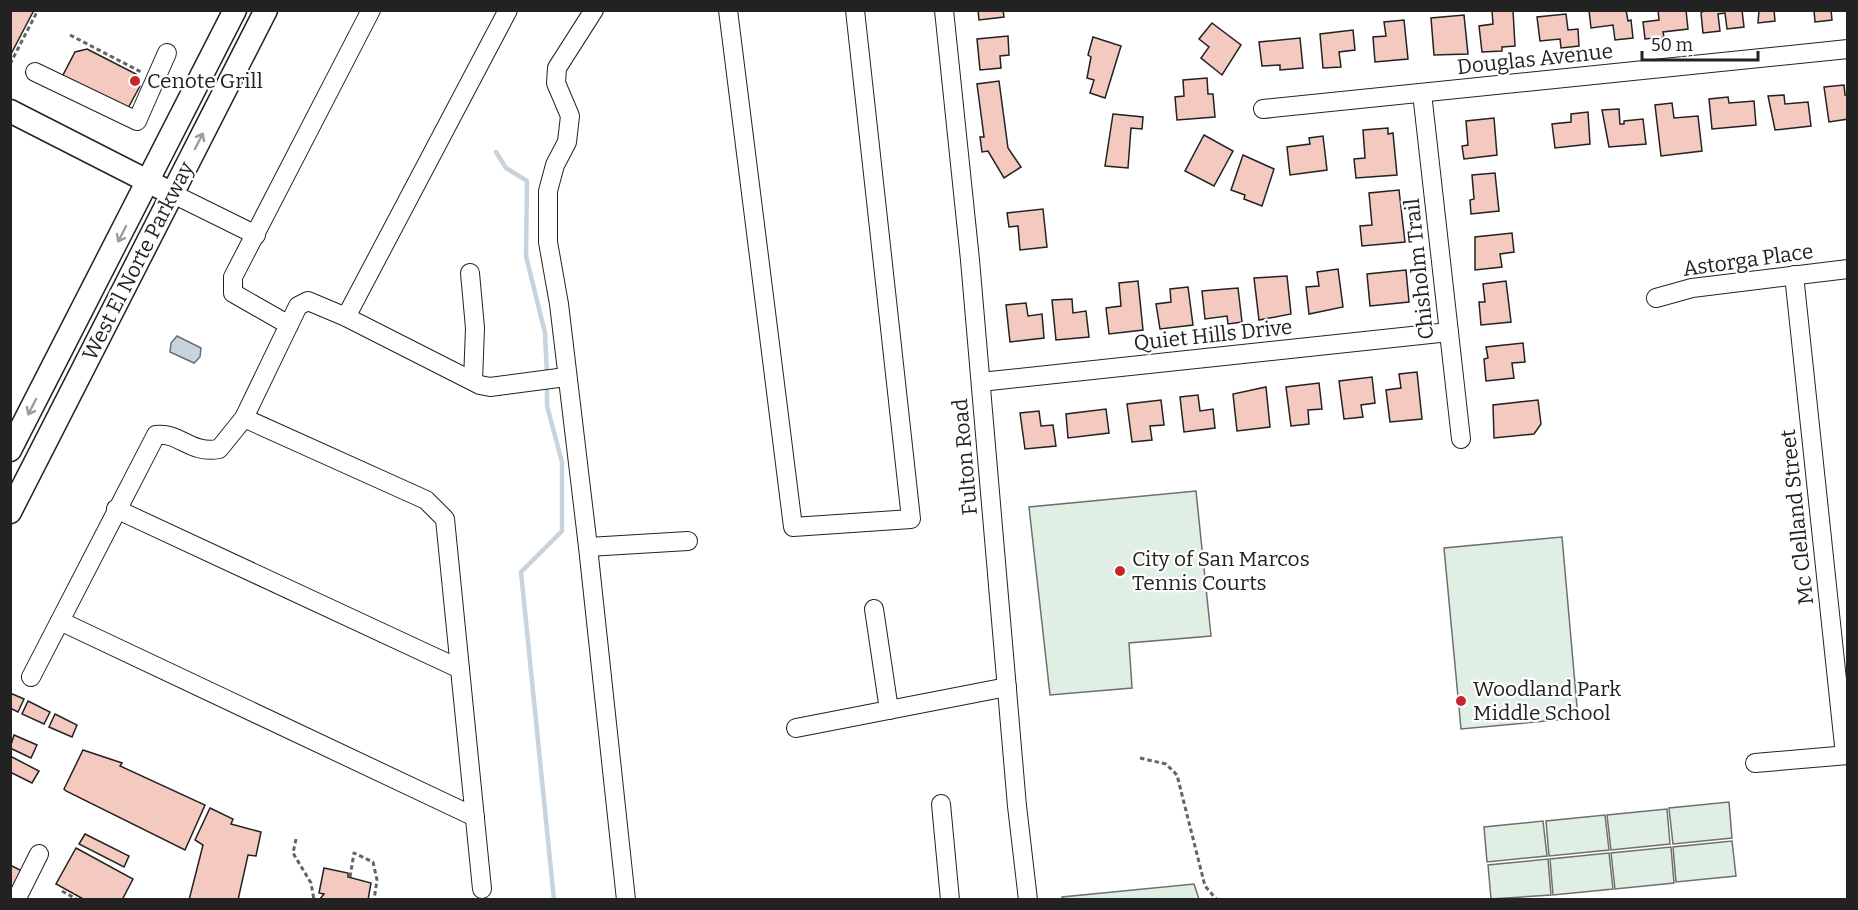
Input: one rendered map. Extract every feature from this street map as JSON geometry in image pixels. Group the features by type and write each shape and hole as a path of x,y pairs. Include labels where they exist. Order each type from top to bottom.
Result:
{"main road":[{"name":"West El Norte Parkway","path":"10,450 235,10"},
{"name":"West El Norte Parkway","path":"10,512 266,10"},
{"path":"10,111 173,194"}],"street":[{"path":"289,325 233,293 233,276 371,10"},
{"path":"346,317 508,10"},
{"path":"594,10 557,68 556,83 570,116 567,142 555,165 548,191 548,242 559,304 553,379 588,547 626,900"},
{"path":"728,10 793,526 911,519 855,10"},
{"name":"Fulton Road","path":"944,10 981,382 1028,900"},
{"name":"Douglas Avenue","path":"1263,109 1848,49"},
{"path":"35,72 137,122 167,54"},
{"name":"Chisholm Trail","path":"1422,93 1461,439"},
{"path":"173,194 256,235"},
{"name":"Astorga Place","path":"1656,298 1692,288 1848,269"},
{"path":"470,273 476,328 472,381"},
{"name":"Mc Clelland Street","path":"1794,275 1846,755"},
{"path":"31,677 156,435 165,434 202,452 219,450 244,418 298,306 308,301 346,317 472,381 490,387 553,379"},
{"name":"Quiet Hills Drive","path":"981,382 1449,332"},
{"path":"244,418 426,500 445,519 482,889"},
{"path":"116,509 460,669"},
{"path":"588,547 688,541"},
{"path":"874,609 889,710"},
{"path":"60,621 475,817"},
{"path":"796,728 1007,687"},
{"path":"1755,763 1846,755"},
{"path":"941,804 950,900"},
{"path":"15,900 39,854"}],"path":[{"path":"10,64 36,18 38,10"},
{"path":"70,35 155,80"},
{"path":"1140,758 1166,764 1177,775 1205,886 1217,900"},
{"path":"296,839 293,853 311,883 314,900"},
{"path":"350,878 354,853 373,862 377,880 374,900"},
{"path":"62,891 78,900"}],"green space":[{"name":"City of San Marcos Tennis Courts","path":"1196,491 1211,636 1129,643 1132,688 1050,695 1029,507"},
{"path":"1562,537 1578,718 1461,729 1444,548"},
{"path":"1729,802 1732,838 1673,844 1669,808"},
{"path":"1667,809 1670,844 1611,850 1607,815"},
{"path":"1605,815 1609,850 1549,856 1546,821"},
{"path":"1543,821 1547,856 1487,862 1484,827"},
{"path":"1732,841 1736,876 1676,882 1673,847"},
{"path":"1671,847 1674,883 1615,889 1611,853"},
{"path":"1609,853 1613,889 1553,895 1550,859"},
{"path":"1548,859 1551,895 1491,899 1488,865"},
{"path":"1194,884 1199,899 1062,900 1062,897"}],"shaded area":[{"path":"177,336 201,348 200,357 194,363 170,352 171,343"}],"building":[{"path":"10,10 34,10 10,56"},
{"path":"978,10 1003,10 1004,17 979,20"},
{"path":"1513,10 1515,46 1502,47 1502,51 1482,52 1479,26 1493,24 1492,11"},
{"path":"1589,10 1626,10 1628,21 1631,20 1633,38 1615,40 1613,25 1591,28"},
{"path":"1658,10 1686,10 1688,29 1663,32 1664,37 1645,39 1643,22 1659,20"},
{"path":"1705,10 1742,10 1744,27 1727,29 1725,13 1718,14 1720,31 1703,33 1701,13"},
{"path":"1759,10 1774,10 1775,21 1758,23"},
{"path":"1814,10 1831,10 1832,20 1815,22"},
{"path":"1566,14 1568,30 1578,29 1579,46 1561,48 1560,39 1540,41 1537,17"},
{"path":"1464,15 1468,54 1434,55 1431,18"},
{"path":"1404,20 1408,59 1375,62 1373,37 1386,36 1384,22"},
{"path":"1212,23 1241,45 1222,75 1201,58 1209,47 1199,39"},
{"path":"1353,30 1355,50 1339,52 1341,67 1323,68 1320,34"},
{"path":"1008,36 1009,55 1000,56 1001,68 980,70 977,39"},
{"path":"1093,37 1121,46 1105,98 1090,93 1094,80 1087,78 1091,57 1088,55"},
{"path":"1300,38 1303,68 1280,70 1280,65 1262,66 1259,42"},
{"path":"87,49 136,74 140,86 127,110 62,77 75,52"},
{"path":"1207,78 1208,94 1213,94 1215,117 1177,120 1175,97 1184,96 1183,80"},
{"path":"999,81 1008,148 1021,167 1004,178 988,151 982,152 980,137 984,137 977,84"},
{"path":"1844,85 1845,95 1848,95 1848,119 1829,122 1824,87"},
{"path":"1784,95 1785,104 1808,102 1811,126 1775,130 1768,96"},
{"path":"1728,97 1729,103 1754,101 1756,125 1712,129 1709,99"},
{"path":"1672,103 1674,118 1698,116 1702,151 1661,156 1655,105"},
{"path":"1619,109 1620,124 1624,124 1624,121 1643,119 1646,144 1609,147 1602,110"},
{"path":"1588,112 1590,144 1555,148 1552,124 1571,122 1571,114"},
{"path":"1113,114 1143,117 1142,129 1131,128 1128,168 1105,166"},
{"path":"1494,118 1497,155 1464,159 1462,146 1468,145 1466,121"},
{"path":"1388,128 1388,134 1393,133 1397,175 1356,178 1354,159 1365,158 1363,130"},
{"path":"1204,135 1233,151 1214,186 1185,171"},
{"path":"1323,136 1327,170 1290,175 1287,147 1310,144 1309,138"},
{"path":"1243,155 1274,169 1262,206 1244,199 1245,195 1231,190"},
{"path":"1495,173 1499,211 1471,214 1470,200 1474,199 1472,175"},
{"path":"1399,190 1405,242 1362,246 1360,226 1372,225 1369,193"},
{"path":"1043,209 1047,247 1020,250 1018,226 1009,227 1007,213"},
{"path":"1512,233 1514,252 1500,254 1502,267 1475,270 1475,237"},
{"path":"1338,269 1343,307 1309,314 1306,287 1319,286 1317,272"},
{"path":"1406,270 1409,302 1370,306 1367,274"},
{"path":"1287,276 1291,314 1259,320 1254,278"},
{"path":"1138,281 1143,330 1109,334 1106,308 1121,306 1119,283"},
{"path":"1506,281 1511,322 1481,325 1479,302 1485,302 1483,284"},
{"path":"1188,287 1193,325 1160,329 1156,304 1171,302 1170,289"},
{"path":"1238,288 1242,322 1228,324 1227,316 1205,319 1202,291"},
{"path":"1072,299 1073,313 1086,311 1089,337 1056,340 1052,300"},
{"path":"1026,303 1028,316 1042,314 1044,338 1010,342 1006,305"},
{"path":"1523,343 1525,362 1512,363 1514,378 1486,381 1484,359 1488,358 1486,347"},
{"path":"1417,372 1422,419 1390,422 1386,390 1401,388 1399,374"},
{"path":"1372,377 1375,403 1361,405 1363,417 1344,419 1339,381"},
{"path":"1319,383 1322,409 1308,410 1309,424 1291,426 1286,387"},
{"path":"1266,387 1270,427 1237,431 1233,394"},
{"path":"1198,395 1200,411 1213,409 1215,428 1184,432 1180,397"},
{"path":"1161,400 1164,425 1150,426 1152,440 1132,442 1127,404"},
{"path":"1538,400 1541,424 1534,434 1494,438 1493,405"},
{"path":"1106,409 1109,433 1068,438 1066,414"},
{"path":"1039,411 1041,426 1053,425 1056,446 1025,449 1020,413"},
{"path":"10,693 24,699 18,712 10,708"},
{"path":"28,701 50,712 44,724 22,714"},
{"path":"55,714 77,725 72,737 49,727"},
{"path":"14,735 37,745 31,758 10,748"},
{"path":"83,750 122,763 120,766 205,805 185,850 66,791 64,789"},
{"path":"10,756 39,771 32,783 10,772"},
{"path":"210,808 233,819 231,824 261,832 256,856 248,855 238,900 189,900 203,845 195,840"},
{"path":"85,834 129,856 124,867 79,844"},
{"path":"76,848 133,879 122,900 85,900 56,884"},
{"path":"10,865 22,871 10,893"},
{"path":"324,868 348,873 348,877 371,883 368,900 319,900 324,894 319,893"}],"waterway":[{"path":"496,152 506,168 527,181 526,256 545,333 547,375"},
{"path":"547,384 547,406 562,462 562,531 521,572 554,900"}],"place":[{"name":"Cenote Grill","path":"135,81"},
{"name":"City of San Marcos Tennis Courts","path":"1120,571"},
{"name":"Woodland Park Middle School","path":"1461,701"}]}
